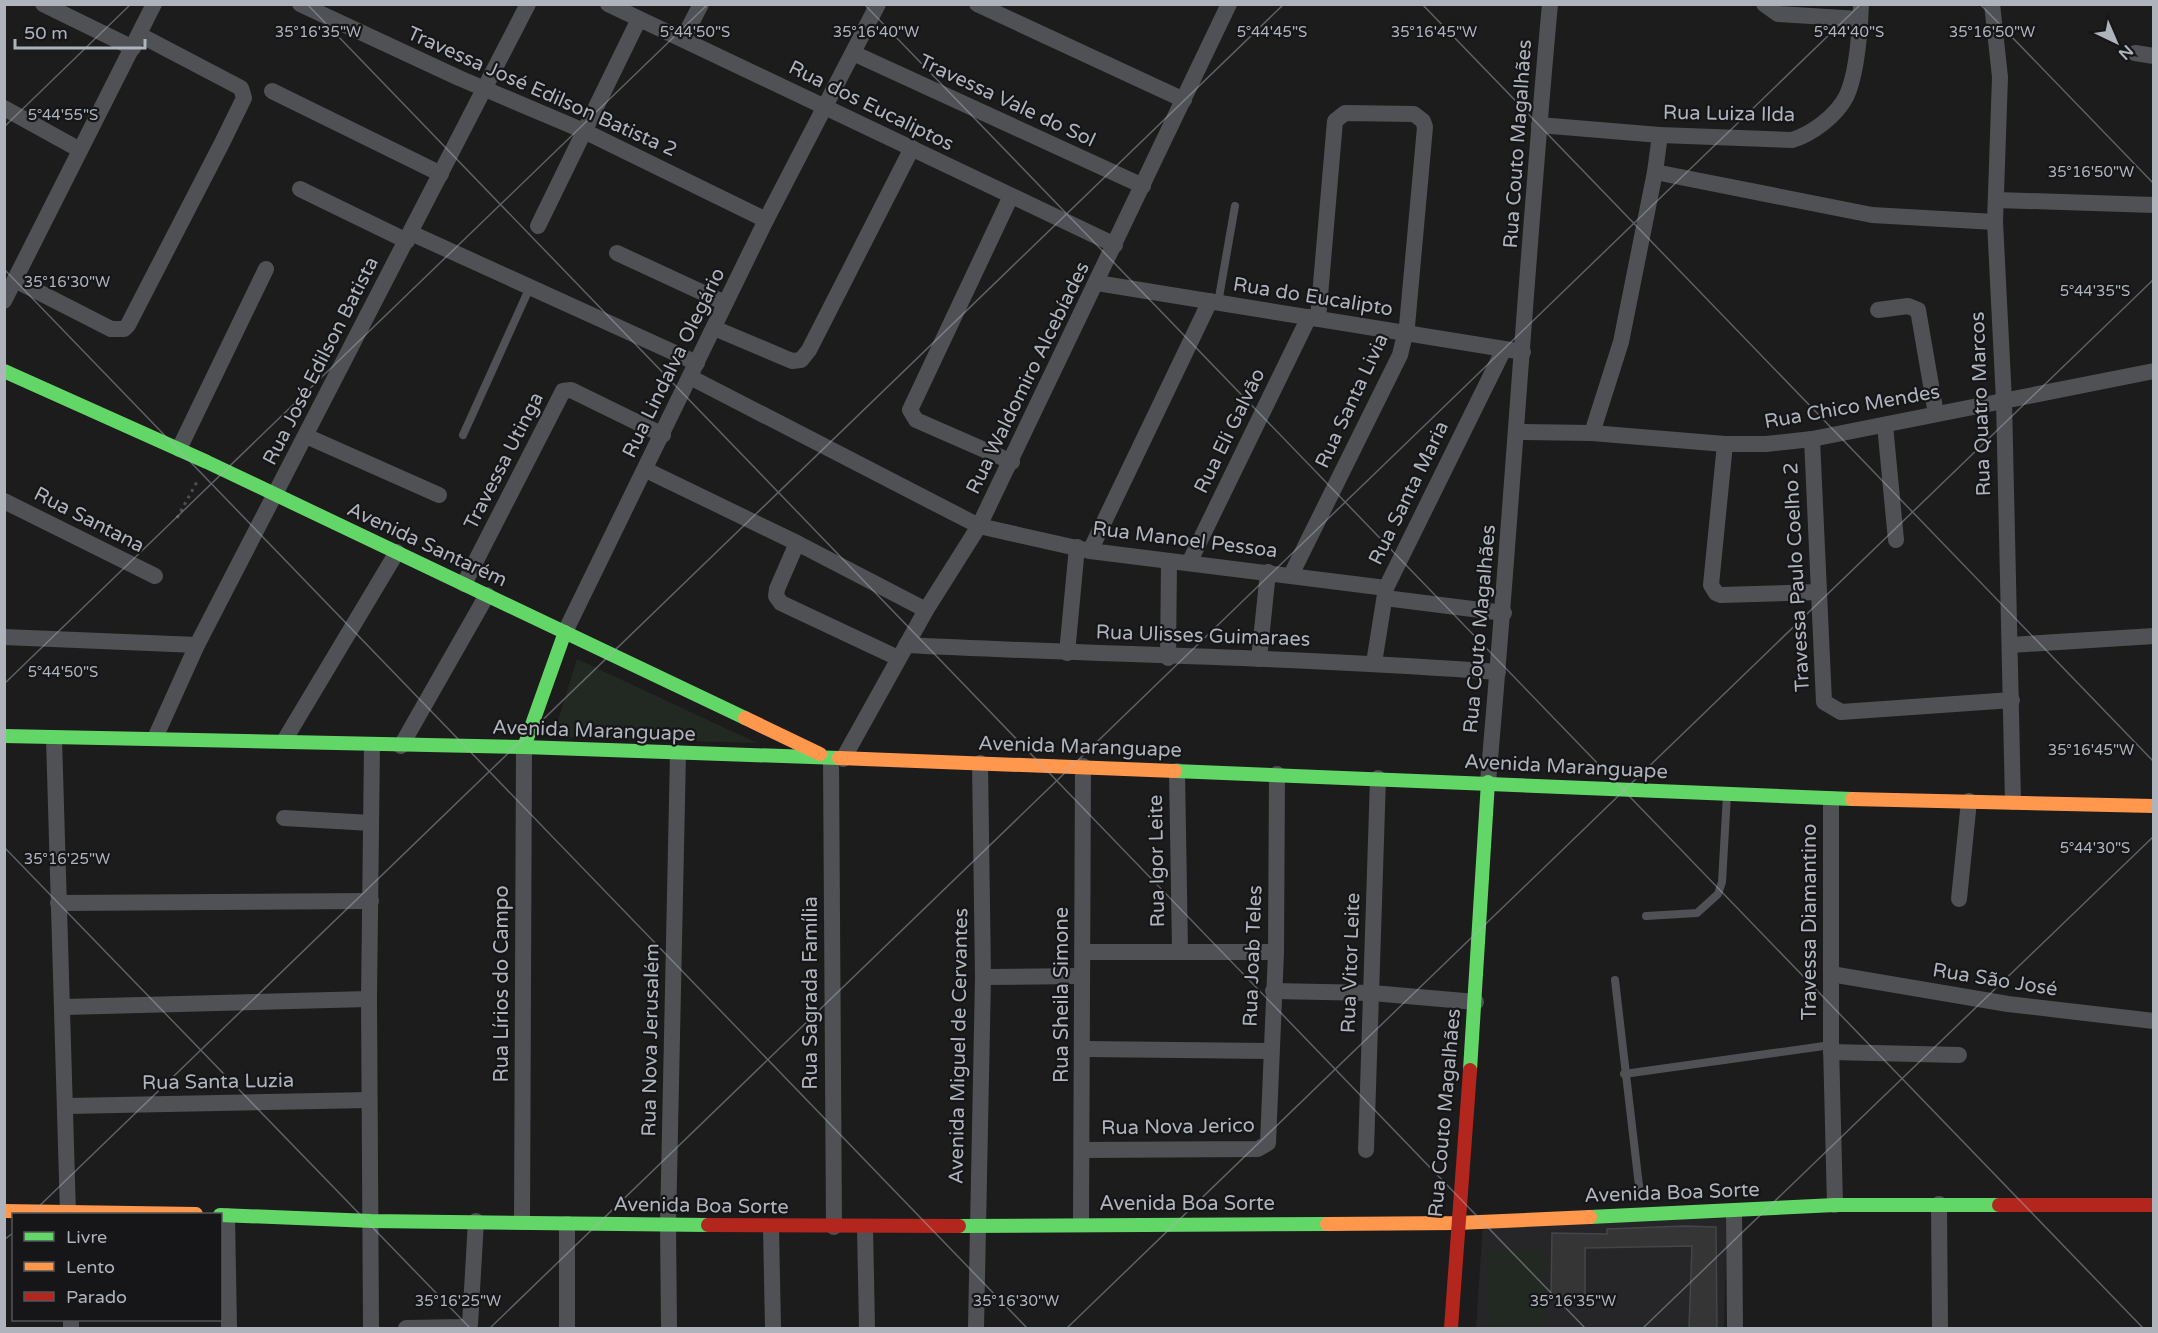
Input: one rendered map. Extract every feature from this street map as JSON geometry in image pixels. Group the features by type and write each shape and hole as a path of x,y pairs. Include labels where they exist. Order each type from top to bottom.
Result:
{"street":[{"path":"15,280 111,329 124,329 222,143 243,98 242,88 136,41 43,4"},
{"path":"4,301 154,4"},
{"name":"Travessa José Edilson Batista 2","path":"300,4 584,131 766,220"},
{"name":"Rua José Edilson Batista","path":"155,738 197,645 276,496 528,4"},
{"name":"Rua dos Eucaliptos","path":"608,4 912,148 1010,198 1115,245"},
{"path":"683,39 701,4"},
{"name":"Rua Lindalva Olegário","path":"524,747 566,632 766,220 878,4"},
{"path":"977,4 1184,100"},
{"name":"Rua Couto Magalhães","path":"1451,1329 1457,1222 1476,1002 1488,782 1504,613 1539,125 1550,4"},
{"path":"1764,4 1778,14 1861,12"},
{"name":"Rua Quatro Marcos","path":"1992,4 2000,77 1995,222 2004,401 2013,802"},
{"name":"Rua Waldomiro Alcebíades","path":"837,759 979,526 1012,462 1228,5"},
{"name":"Rua Luiza Ilda","path":"1539,125 1660,135 1792,140 1806,135 1845,98 1850,86 1861,12"},
{"path":"538,226 639,19"},
{"name":"Travessa Vale do Sol","path":"853,53 1143,186"},
{"path":"2135,53 2154,56"},
{"path":"272,91 441,174"},
{"path":"4,108 80,150"},
{"name":"Rua Eli Galvão","path":"1189,563 1313,318 1335,121 1345,113 1414,114 1423,121 1425,127"},
{"name":"Rua Santa Livia","path":"1291,575 1392,374 1406,333 1425,127"},
{"path":"1592,433 1621,342 1655,172 1660,135"},
{"path":"714,328 792,361 801,360 809,351 912,148"},
{"path":"1655,172 1872,215 1995,222"},
{"name":"Rua Manoel Pessoa","path":"300,189 530,287 694,370 979,526 1083,549 1169,562 1291,575 1504,613"},
{"path":"1010,198 910,410 916,420 1012,462"},
{"path":"1997,200 2154,204"},
{"path":"617,253 725,303"},
{"path":"179,449 266,269"},
{"name":"Rua do Eucalipto","path":"1097,284 1524,352"},
{"path":"1067,653 1083,549 1214,302"},
{"path":"1878,310 1908,306 1918,310 1936,414"},
{"name":"Rua Santa Maria","path":"1374,663 1386,593 1504,349"},
{"name":"Avenida Santarém","path":"4,371 207,462 837,759"},
{"name":"Rua Chico Mendes","path":"1517,432 1592,433 1725,444 1766,444 1812,439 2154,371"},
{"name":"Travessa Utinga","path":"465,584 565,390 571,390 663,435"},
{"path":"1885,424 1896,540"},
{"path":"306,436 439,495"},
{"name":"Travessa Paulo Coelho 2","path":"1812,439 1824,702 1842,712 2012,700"},
{"path":"1725,444 1710,585 1713,590 1721,595 1819,592"},
{"path":"646,470 797,543 926,610"},
{"name":"Rua Santana","path":"5,501 155,576"},
{"path":"797,543 777,589 776,596 781,603 902,652"},
{"path":"284,741 397,552"},
{"path":"1168,658 1169,562"},
{"path":"1259,659 1268,573"},
{"path":"401,746 487,595"},
{"path":"2010,645 2154,636"},
{"path":"4,637 197,645"},
{"name":"Rua Ulisses Guimaraes","path":"902,652 1067,653 1168,658 1259,659 1374,663 1498,672"},
{"name":"Avenida Maranguape","path":"4,736 524,747 1488,782 1831,799 2154,806"},
{"path":"54,738 58,903 67,1106 68,1212"},
{"path":"371,1329 369,999 372,745"},
{"name":"Rua Lírios do Campo","path":"522,1222 524,747"},
{"name":"Rua Nova Jerusalém","path":"669,1329 668,1225 678,753"},
{"name":"Rua Sagrada Família","path":"834,1227 837,759"},
{"name":"Avenida Miguel de Cervantes","path":"976,1329 983,977 980,763"},
{"name":"Rua Sheila Simone","path":"1081,1223 1084,1049 1083,766"},
{"name":"Rua Igor Leite","path":"1177,771 1180,951"},
{"name":"Rua Joab Teles","path":"1270,1139 1271,1051 1276,952 1277,774"},
{"name":"Rua Vitor Leite","path":"1366,1150 1378,778"},
{"name":"Travessa Diamantino","path":"1831,799 1831,1049 1835,1205"},
{"path":"1959,899 1970,801"},
{"path":"284,818 371,823"},
{"path":"58,903 370,901"},
{"path":"1083,951 1276,952"},
{"name":"Rua São José","path":"1831,974 2008,1004 2154,1021"},
{"path":"983,977 1082,976"},
{"path":"1273,991 1372,993 1476,1002"},
{"path":"64,1007 369,999"},
{"path":"1084,1049 1271,1051"},
{"path":"1831,1049 1959,1055"},
{"name":"Rua Santa Luzia","path":"67,1106 369,1101"},
{"name":"Rua Nova Jerico","path":"1082,1150 1258,1149 1264,1147 1270,1139"},
{"path":"1939,1204 1940,1329"},
{"name":"Avenida Boa Sorte","path":"224,1215 371,1221 865,1227 1081,1223 1457,1222 1835,1205 2154,1204"},
{"path":"4,1211 111,1213"},
{"path":"1734,1211 1735,1329"},
{"path":"224,1215 229,1329"},
{"path":"406,1329 464,1327 470,1324 476,1221"},
{"path":"567,1224 567,1329"},
{"path":"771,1227 772,1329"},
{"path":"865,1227 867,1329"}],"lane":[{"path":"1214,302 1235,206"},
{"path":"463,435 530,287"},
{"path":"1646,916 1697,913 1718,894 1722,882 1727,795"},
{"path":"1615,980 1638,1186"},
{"name":"Travessa Diamantino","path":"1624,1074 1831,1049"}],"path":[{"path":"177,518 207,462"}],"shaded area":[{"path":"577,659 757,743 553,737"},
{"path":"1727,1218 1724,1328 1476,1328 1483,1224"},
{"path":"1543,1249 1546,1328 1489,1328 1488,1251"}],"building":[{"path":"1716,1227 1717,1329 1689,1329 1692,1246 1585,1248 1585,1297 1551,1297 1552,1233 1607,1234 1607,1229"}],"traffic: fast":[{"path":"4,371 207,462 745,718"},
{"path":"524,747 565,632"},
{"path":"4,736 524,747 839,758"},
{"path":"1175,771 1852,799"},
{"path":"1470,1070 1488,782"},
{"path":"1590,1217 1835,1205 1999,1205"},
{"path":"222,1215 371,1221 708,1225"},
{"path":"959,1226 1327,1224"}],"traffic: slow":[{"path":"745,718 820,754"},
{"path":"839,758 1175,771"},
{"path":"1852,799 2154,806"},
{"path":"4,1211 132,1213"},
{"path":"1327,1224 1457,1223 1590,1217"}],"traffic: jam":[{"path":"1451,1328 1470,1070"},
{"path":"1999,1205 2154,1205"},
{"path":"708,1225 959,1226"}]}
